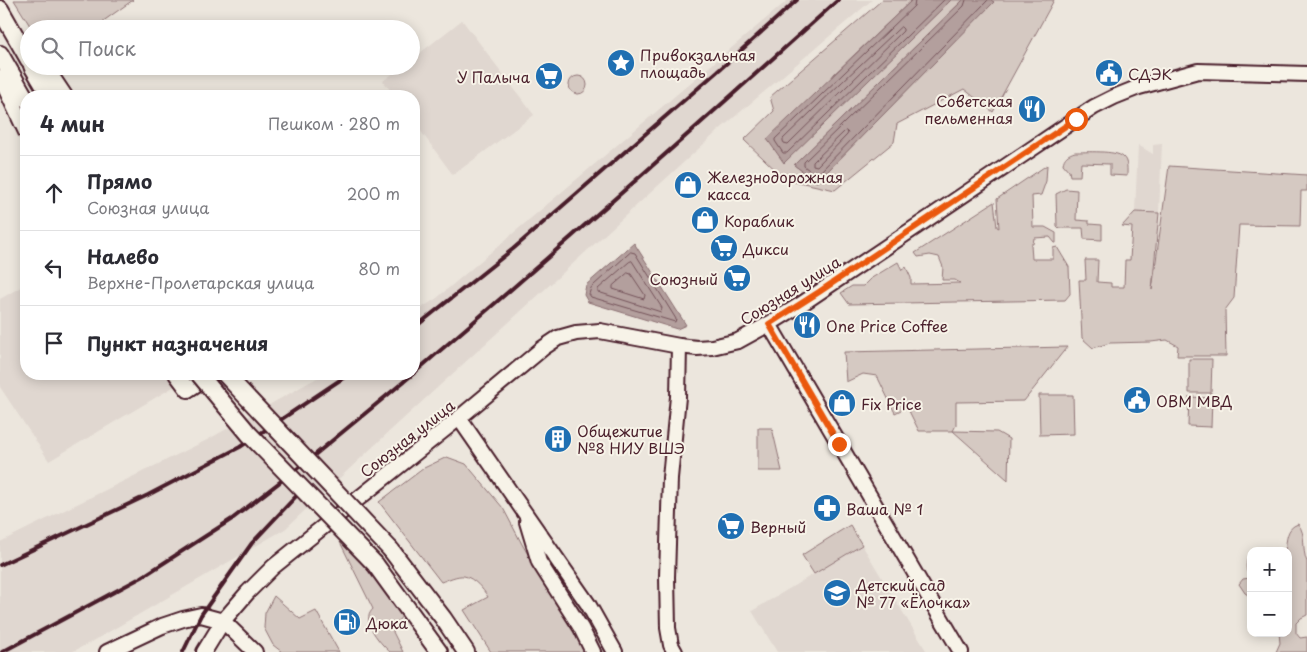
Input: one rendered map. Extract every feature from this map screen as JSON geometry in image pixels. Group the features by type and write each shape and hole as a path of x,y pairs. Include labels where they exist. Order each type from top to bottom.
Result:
{"main road":[{"path":"0,9 20,44"},
{"path":"0,54 21,90"},
{"path":"37,75 46,90"},
{"path":"204,380 250,434 374,564 439,652"},
{"path":"232,380 391,550 443,618 466,652"}],"street":[{"path":"3,0 20,28"},
{"path":"0,3 20,30"},
{"name":"Союзная улица","path":"204,652 223,621 248,592 274,567 558,338 576,333 600,331 697,348 738,341 819,292 1076,119 1114,97 1139,87 1198,71 1307,74"},
{"path":"51,75 61,90"},
{"path":"0,78 20,120"},
{"path":"769,324 961,652"},
{"path":"675,652 671,645 668,628 667,585 670,478 678,397 679,346"},
{"path":"180,380 188,390 203,380"},
{"path":"460,418 588,604 615,652"},
{"path":"524,512 539,562 581,628 593,652"},
{"path":"107,652 162,626 183,618 201,615 223,621 255,652"}],"shaded area":[{"path":"14,0 133,0 105,20 26,20"},
{"path":"788,0 872,0 718,131 285,529 72,652 0,652 0,542 207,440 313,380 420,380 420,309 437,298"},
{"path":"882,0 912,0 834,74 784,162 951,0 963,0 794,165 817,182 993,2 991,0 1054,0 993,112 964,89 897,124 894,142 835,190 785,179 744,140 774,111 770,97"},
{"path":"462,20 534,115 453,175 420,130 420,90 390,90 383,81 391,75 420,75 420,53"},
{"path":"578,76 584,79 587,85 584,91 578,94 572,91 569,85 572,79"},
{"path":"1162,144 1159,213 1135,212 1138,145 1153,154 1153,145"},
{"path":"1075,152 1100,152 1119,155 1126,161 1127,176 1110,175 1110,164 1081,163 1080,176 1070,176 1069,171 1063,164 1064,159"},
{"path":"1047,165 1046,181 1041,195 1032,196 1033,227 1045,227 1056,233 1056,243 1050,237 1034,238 1033,244 1031,244 1032,259 1053,259 1053,248 1057,247 1069,267 1070,294 1065,300 849,304 841,293 852,286 863,286 870,279 898,262 902,270 906,267 911,278 911,284 960,283 955,280 942,280 943,267 939,257 930,255 918,257 915,253 994,202 997,227 999,228 997,199"},
{"path":"1169,166 1307,175 1307,191 1301,191 1300,226 1239,225 1234,298 1225,310 1226,356 1177,356 1178,346 1167,340 1110,343 1093,348 1082,338 1079,280 1086,280 1085,260 1098,260 1097,282 1111,283 1111,287 1124,287 1125,260 1130,260 1132,227 1122,226 1135,212 1159,213 1152,290"},
{"path":"1066,189 1077,190 1076,220 1102,225 1102,240 1084,239 1083,228 1059,228 1057,226 1056,194"},
{"path":"20,287 20,380 172,380 175,386 49,461 0,387 0,299"},
{"path":"1067,347 1024,401 956,402 956,425 953,431 919,431 907,407 895,413 877,376 863,374 846,382 844,352"},
{"path":"1189,359 1212,359 1211,393 1189,393"},
{"path":"1039,395 1073,395 1074,434 1040,435"},
{"path":"1189,397 1212,398 1211,427 1188,426"},
{"path":"758,428 772,428 782,471 758,471"},
{"path":"953,431 997,432 1009,439 1008,480"},
{"path":"447,457 466,464 503,508 585,652 491,652 464,610 488,597 484,591 475,581 464,576 441,582 379,502 424,468"},
{"path":"1298,524 1301,528 1307,562 1307,615 1296,623 1296,633 1300,638 1307,637 1307,652 1276,652 1280,643 1279,637 1292,637 1292,547 1286,547 1289,531"},
{"path":"850,525 862,545 814,574 802,555"},
{"path":"340,542 344,542 373,571 405,613 396,623 393,632 403,652 390,652 372,630 369,614 373,609"},
{"name":"Детский сад № 77 «Ёлочка»","path":"862,545 927,652 777,652 752,611"},
{"path":"546,552 580,600 608,652 599,652 544,562"},
{"path":"1247,578 1247,594 1239,584 1243,579"},
{"path":"274,596 300,619 316,611 339,652 282,652 273,645 264,628 265,613"}],"water":[{"path":"912,0 951,0 784,163 767,139"},
{"path":"963,0 991,0 994,2 817,182 794,165"},
{"path":"634,243 686,325 677,329 588,302 584,295 586,285"}],"railway":[{"path":"420,323 513,249 797,0"},
{"path":"420,368 627,188 838,0"},
{"path":"0,565 148,495 240,447 340,380"},
{"path":"2,652 142,577 232,519 311,458 406,380"},
{"path":"183,652 201,615 252,543 301,491"}],"place":[{"name":"Привокзальная площадь","path":"621,63"},
{"name":"СДЭК","path":"1109,73"},
{"name":"У Палыча","path":"549,76"},
{"name":"Советская пельменная","path":"1032,109"},
{"name":"Железнодорожная касса","path":"688,185"},
{"name":"Кораблик","path":"705,220"},
{"name":"Дикси","path":"724,248"},
{"name":"Союзный","path":"737,278"},
{"name":"One Price Coffee","path":"807,325"},
{"name":"ОВМ МВД","path":"1137,400"},
{"name":"Fix Price","path":"842,403"},
{"name":"Общежитие №8 НИУ ВШЭ","path":"558,439"},
{"name":"Ваша № 1","path":"827,508"},
{"name":"Верный","path":"731,526"},
{"name":"Детский сад № 77 «Ёлочка»","path":"837,593"},
{"name":"Дюка","path":"347,622"}],"route":[{"path":"839,444 769,324 800,306 1076,119"}]}
